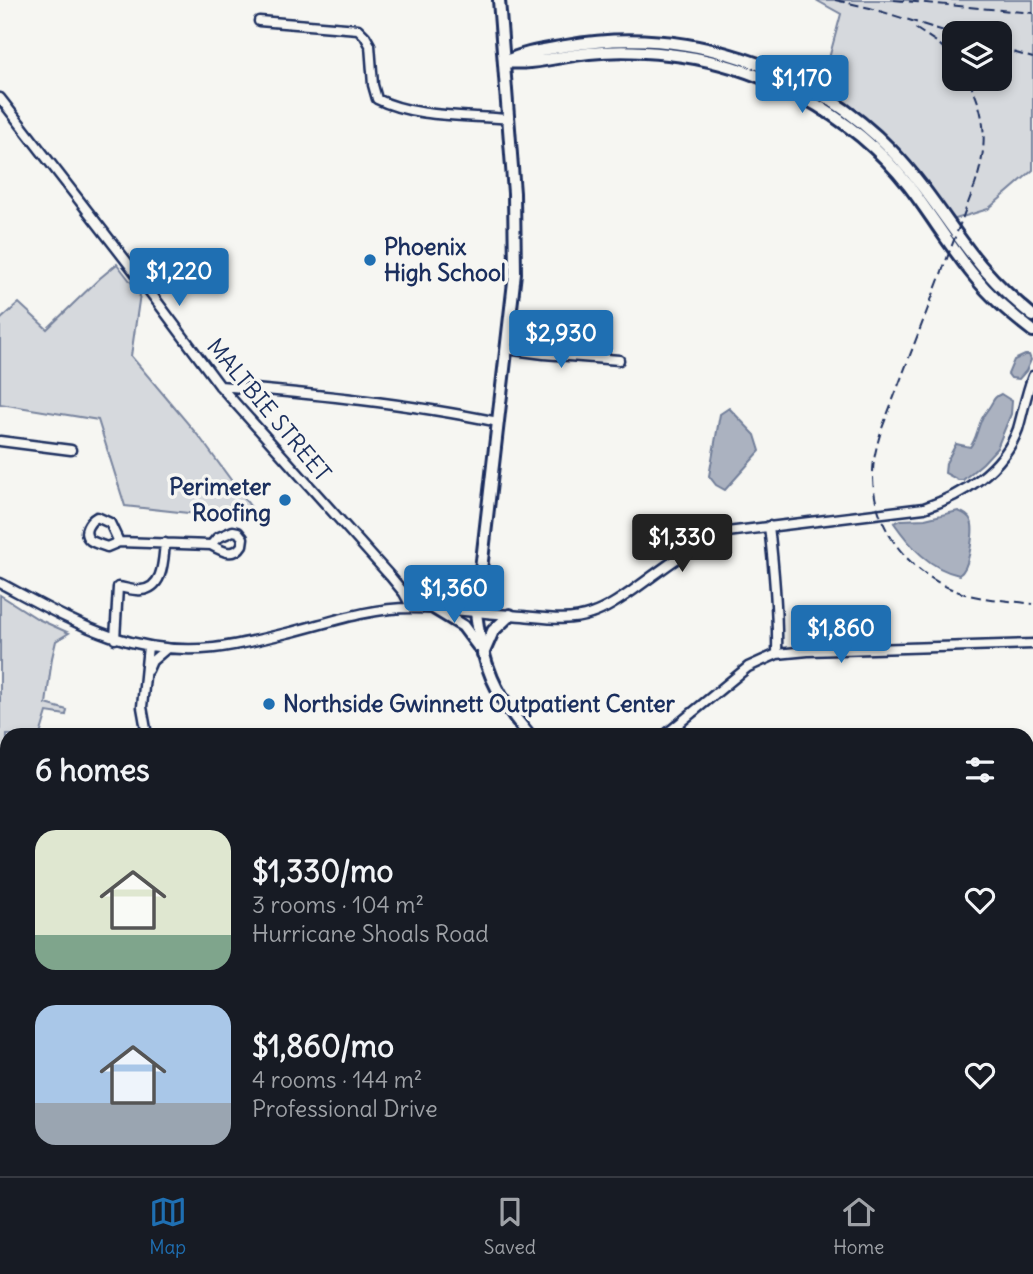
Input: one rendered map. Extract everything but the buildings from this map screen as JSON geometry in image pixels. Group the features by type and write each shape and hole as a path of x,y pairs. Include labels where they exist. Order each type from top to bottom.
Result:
{"main road":[{"path":"483,654 476,613 515,254 514,200 499,0"},
{"path":"505,62 519,54 591,42 653,40 720,52 756,63 792,79 848,113 891,149 917,178 989,275 1033,316"},
{"path":"505,62 522,64 605,52 670,54 734,68 785,88 835,118 878,153 907,185 977,279 993,297 1033,331"},
{"path":"435,609 463,626 469,633 483,654 500,696 524,728"},
{"path":"483,654 493,631 510,615"}],"street":[{"path":"260,21 358,29 370,45 373,85 377,99 389,105 434,113 508,119"},
{"name":"MALTBIE STREET","path":"0,98 220,386 390,576 412,608"},
{"path":"506,349 618,360"},
{"path":"0,583 70,620 115,639 166,649 229,646 378,610 435,609 573,619 593,614 620,600 707,540 734,531 924,508 971,486 998,462 1011,443 1033,376"},
{"path":"220,386 380,402 498,422"},
{"path":"0,441 71,450"},
{"path":"769,526 776,598 777,654"},
{"path":"119,542 211,545"},
{"path":"115,639 118,587 141,590 154,585 160,576 164,543"},
{"path":"674,728 748,667 777,654 1033,644"},
{"path":"146,728 142,707 148,646"},
{"path":"145,676 152,662 166,649"}],"shaded area":[{"path":"816,0 1033,0 1033,170 988,209 939,224 934,234 871,140 827,109 821,88 841,14"},
{"path":"117,264 140,294 131,356 201,439 261,521 125,506 98,420 0,404 0,320 19,303 47,329"},
{"path":"1029,355 1031,360 1026,371 1019,379 1011,378 1008,374 1014,360"},
{"path":"1001,394 1012,401 1011,414 997,448 963,480 945,473 946,463 956,444 970,447 983,417 994,399"},
{"path":"729,408 755,435 760,451 725,490 716,485 709,476 720,414"},
{"path":"958,511 970,519 972,525 971,546 963,572 959,575 930,562 894,523 925,519"},
{"path":"0,595 38,619 69,633 56,641 46,704 67,710 66,715 47,712 42,728 0,728"}],"railway":[{"path":"835,0 942,30"},
{"path":"894,0 1033,13"},
{"path":"915,28 942,47"},
{"path":"1012,52 1033,58"},
{"path":"974,91 984,131 979,171 881,431 874,462 874,493 887,530 897,546 924,573 941,584 968,595 1033,604"}],"place":[{"name":"Phoenix High School","path":"370,260"},
{"name":"Perimeter Roofing","path":"285,500"},
{"name":"Northside Gwinnett Outpatient Center","path":"269,704"}]}
